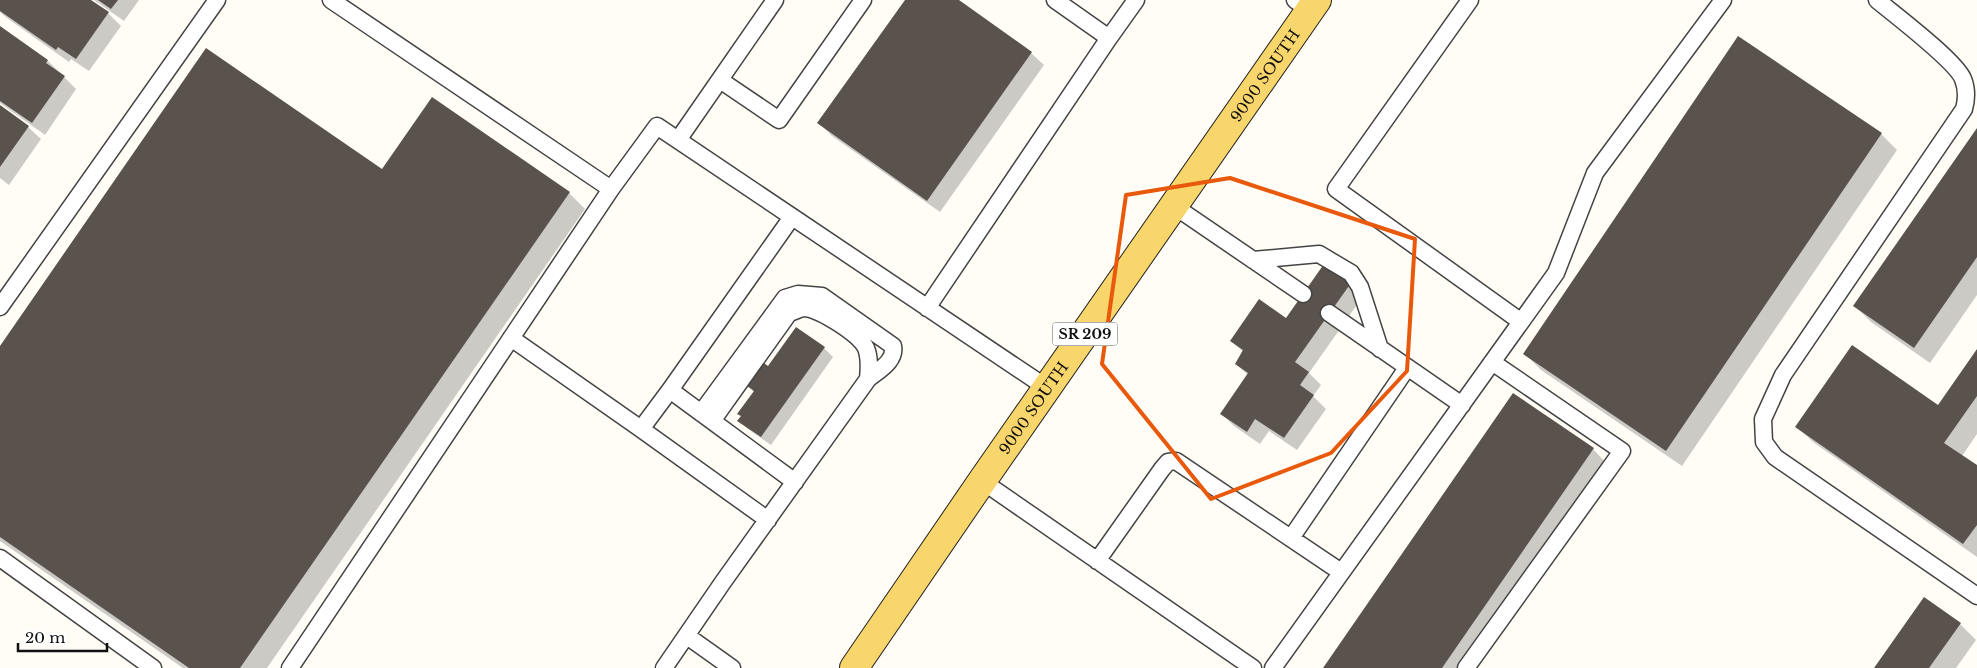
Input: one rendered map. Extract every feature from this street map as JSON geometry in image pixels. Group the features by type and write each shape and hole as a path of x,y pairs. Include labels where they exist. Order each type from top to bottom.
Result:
{"main road":[{"name":"9000 SOUTH","path":"854,668 1174,206 1307,3"}],"lane":[{"path":"0,307 217,0"},
{"path":"331,0 611,189"},
{"path":"678,140 775,0"},
{"path":"720,80 779,120 863,0"},
{"path":"1055,0 1109,38"},
{"path":"927,308 1136,0"},
{"path":"1470,0 1336,189 1520,321"},
{"path":"1273,668 1556,273 1595,173 1724,0"},
{"path":"1877,0 1949,61 1962,77 1967,98 1964,109 1783,376 1763,419 1764,442 1775,457 1977,596"},
{"path":"290,668 611,189 658,126 1047,388"},
{"path":"1174,206 1303,294"},
{"path":"641,429 792,217"},
{"path":"1253,260 1318,254 1351,273 1360,287 1380,349"},
{"path":"664,668 868,380 892,360 893,346 822,296 798,294 784,298 706,417"},
{"path":"706,417 790,314 803,308 820,312 860,339 866,349 869,363 868,380"},
{"path":"1329,313 1462,405"},
{"path":"512,338 768,520"},
{"path":"1466,668 1622,450 1492,362"},
{"path":"1291,538 1407,368"},
{"path":"670,390 795,482"},
{"path":"1097,561 1162,469 1168,462 1176,461 1341,572"},
{"path":"982,481 1253,668"},
{"path":"0,558 154,668"},
{"path":"687,636 732,668"}],"highlighted area":[{"path":"1230,178 1415,239 1407,371 1331,453 1211,499 1102,364 1126,195"}],"building":[{"path":"0,0 91,0 109,12 76,59 58,47 56,50 0,11"},
{"path":"98,0 118,0 111,9"},
{"path":"905,0 959,0 1032,52 927,201 817,123"},
{"path":"0,26 48,60 46,63 65,76 32,123 0,101"},
{"path":"1738,36 1882,133 1666,451 1523,354"},
{"path":"206,48 382,169 432,97 570,192 240,668 189,668 0,537 0,346"},
{"path":"0,105 29,126 0,167"},
{"path":"1977,128 1977,257 1914,348 1853,306"},
{"path":"1324,264 1351,283 1295,362 1309,372 1300,385 1314,395 1284,438 1255,419 1247,432 1220,414 1248,373 1235,364 1243,350 1230,341 1259,299 1286,318"},
{"path":"796,327 825,347 761,437 737,421 741,416 737,414 754,391 747,386 764,363 768,366"},
{"path":"1852,345 1938,405 1977,349 1977,396 1944,443 1977,465 1977,525 1963,544 1795,427"},
{"path":"1513,393 1594,448 1442,668 1323,668"},
{"path":"1924,597 1961,623 1929,668 1874,668"}]}
